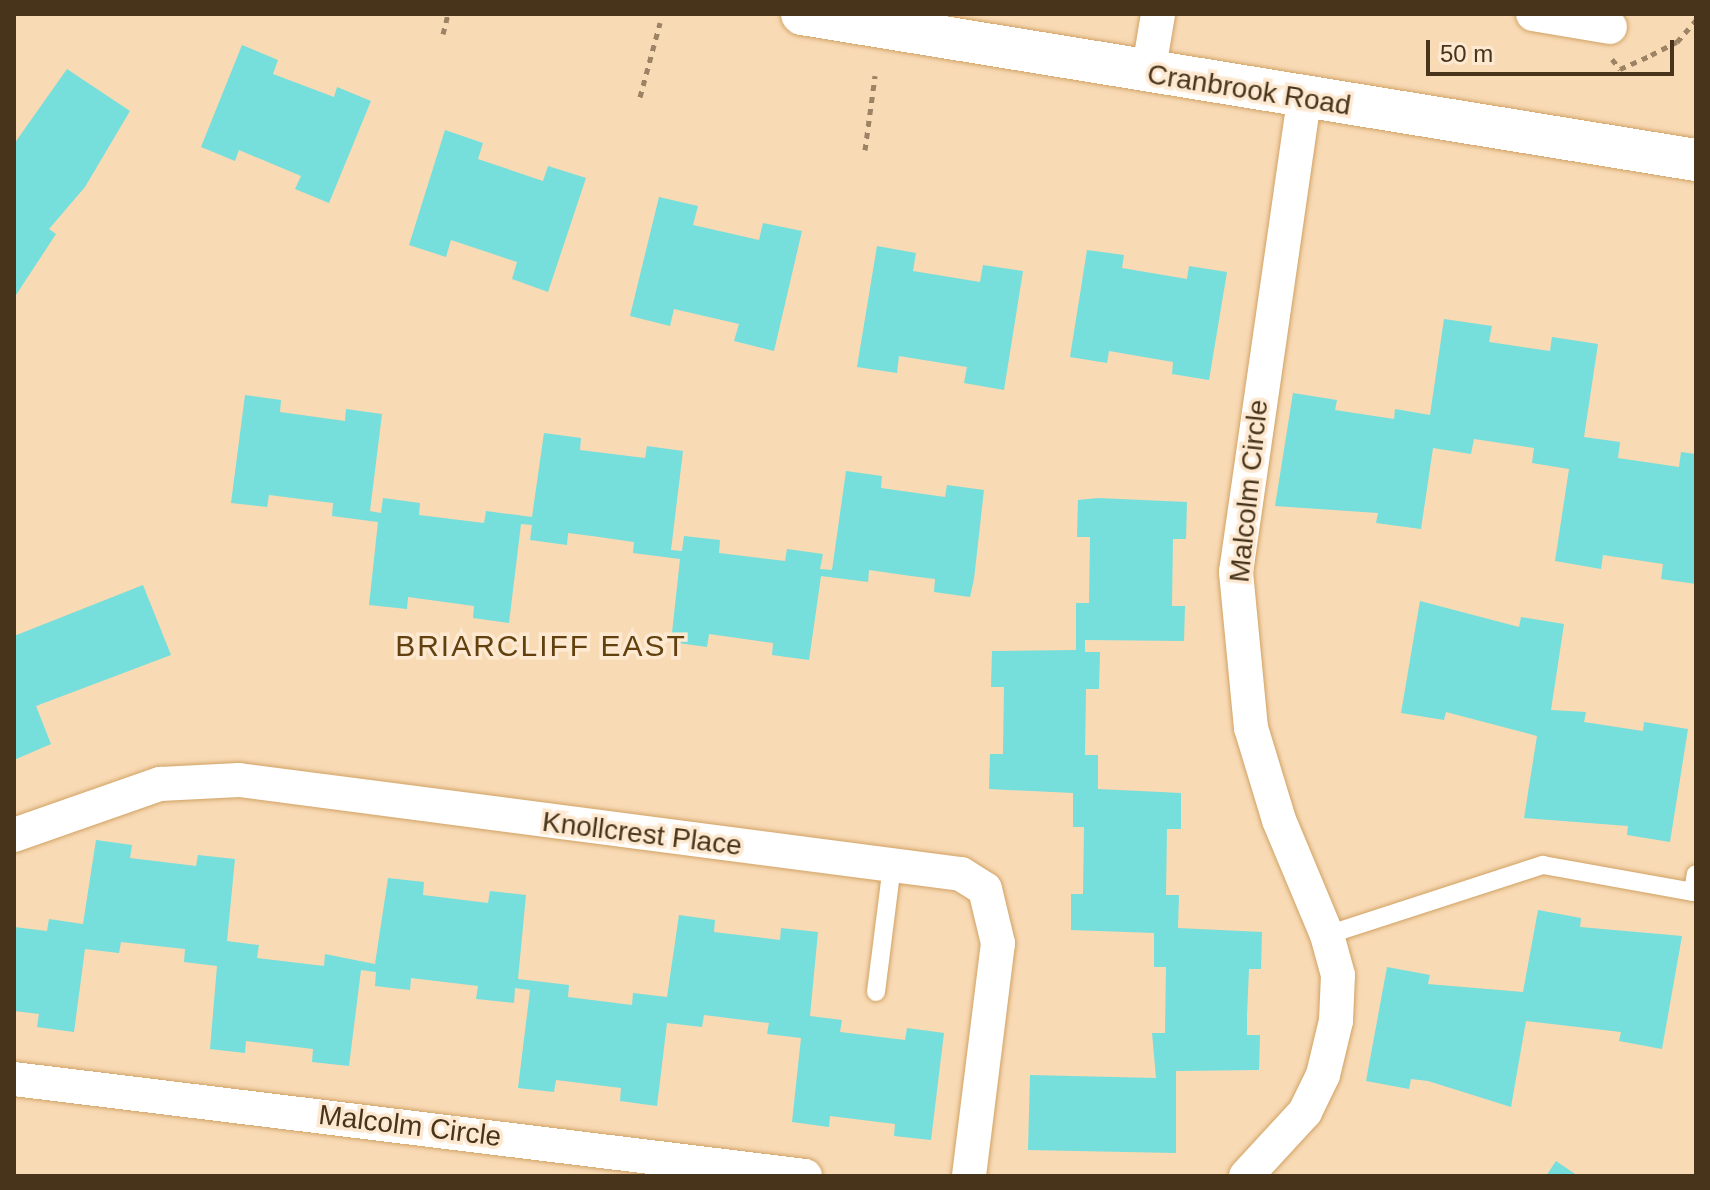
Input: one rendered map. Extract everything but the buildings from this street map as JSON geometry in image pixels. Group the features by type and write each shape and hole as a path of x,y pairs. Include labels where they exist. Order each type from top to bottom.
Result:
{"street":[{"name":"Cranbrook Road","path":"802,14 1148,74 1696,160"},
{"path":"1148,74 1158,14"},
{"path":"1533,14 1610,27"},
{"name":"Malcolm Circle","path":"1246,1176 1279,1148 1323,1075 1338,975 1327,935 1279,820 1251,728 1236,572 1304,99"},
{"name":"Knollcrest Place","path":"14,835 160,784 239,780 961,874 985,889 994,914 992,1007 969,1176"},
{"name":"Malcolm Circle","path":"14,1079 805,1176"}],"lane":[{"path":"876,992 892,865"},
{"path":"1327,935 1543,865 1693,892 1696,874"}],"path":[{"path":"443,34 448,14"},
{"path":"1610,27 1612,66 1620,69 1677,42 1696,20"},
{"path":"640,97 660,23"},
{"path":"865,150 875,76"}],"district":[{"name":"BRIARCLIFF EAST","path":"541,646"}]}
